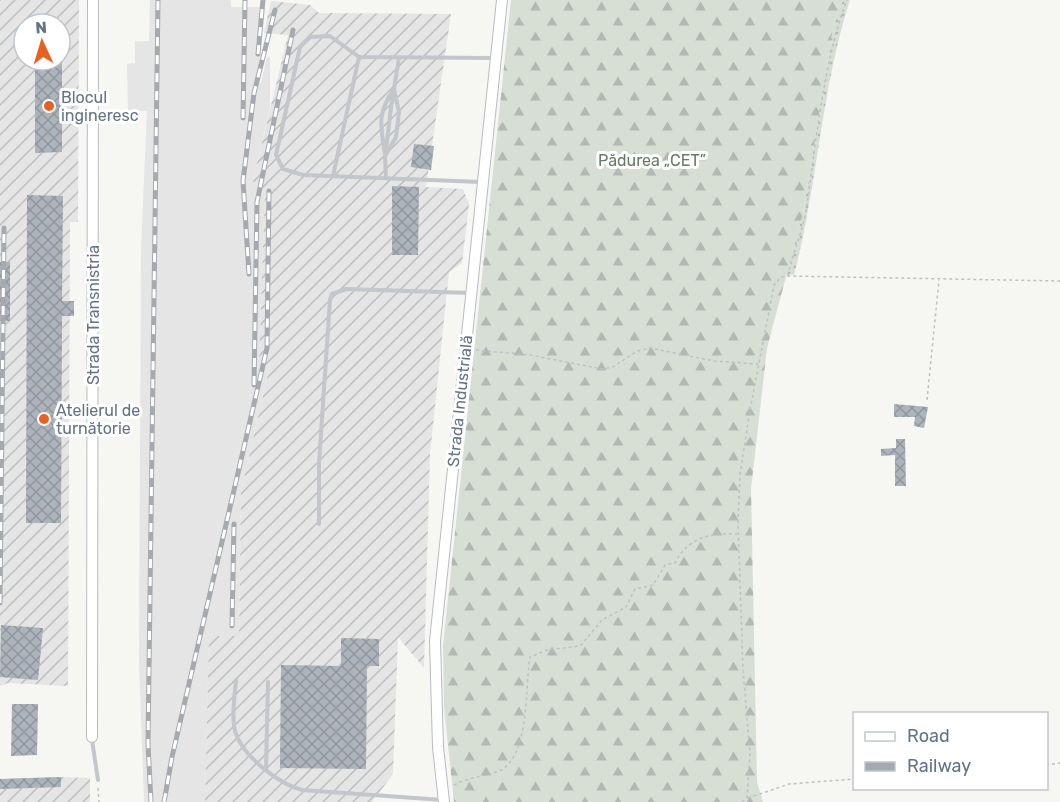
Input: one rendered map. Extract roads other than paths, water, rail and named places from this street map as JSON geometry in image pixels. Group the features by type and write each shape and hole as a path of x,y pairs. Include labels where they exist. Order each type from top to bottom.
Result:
{"street":[{"name":"Strada Transnistria","path":"92,737 93,0"},
{"name":"Strada Industrială","path":"443,798 434,687 435,641 494,58 502,0"}],"lane":[{"path":"483,182 289,172 279,165 276,150 302,44 315,36 330,36 359,57 494,58"},
{"path":"333,176 359,57"},
{"path":"385,156 399,58"},
{"path":"385,156 396,137 399,112 394,89"},
{"path":"386,178 380,123 383,106 394,89"},
{"path":"319,524 321,441 332,294 346,289 472,293"},
{"path":"236,680 235,731 245,747 266,770 286,786 302,790 443,798"},
{"path":"266,770 268,682"},
{"path":"92,737 98,780"}],"railway":[{"path":"151,802 148,744 158,0"},
{"path":"243,118 245,0"},
{"path":"258,54 263,0"},
{"path":"249,274 243,181 254,93 275,10"},
{"path":"254,385 257,202 293,30"},
{"path":"164,802 172,757 267,348 269,191"},
{"path":"0,603 4,228"},
{"path":"232,626 234,524"}],"place":[{"name":"Blocul ingineresc","path":"49,106"},
{"name":"Atelierul de turnătorie","path":"44,419"}],"park label":[{"name":"Pădurea „CET”","path":"652,160"}]}
